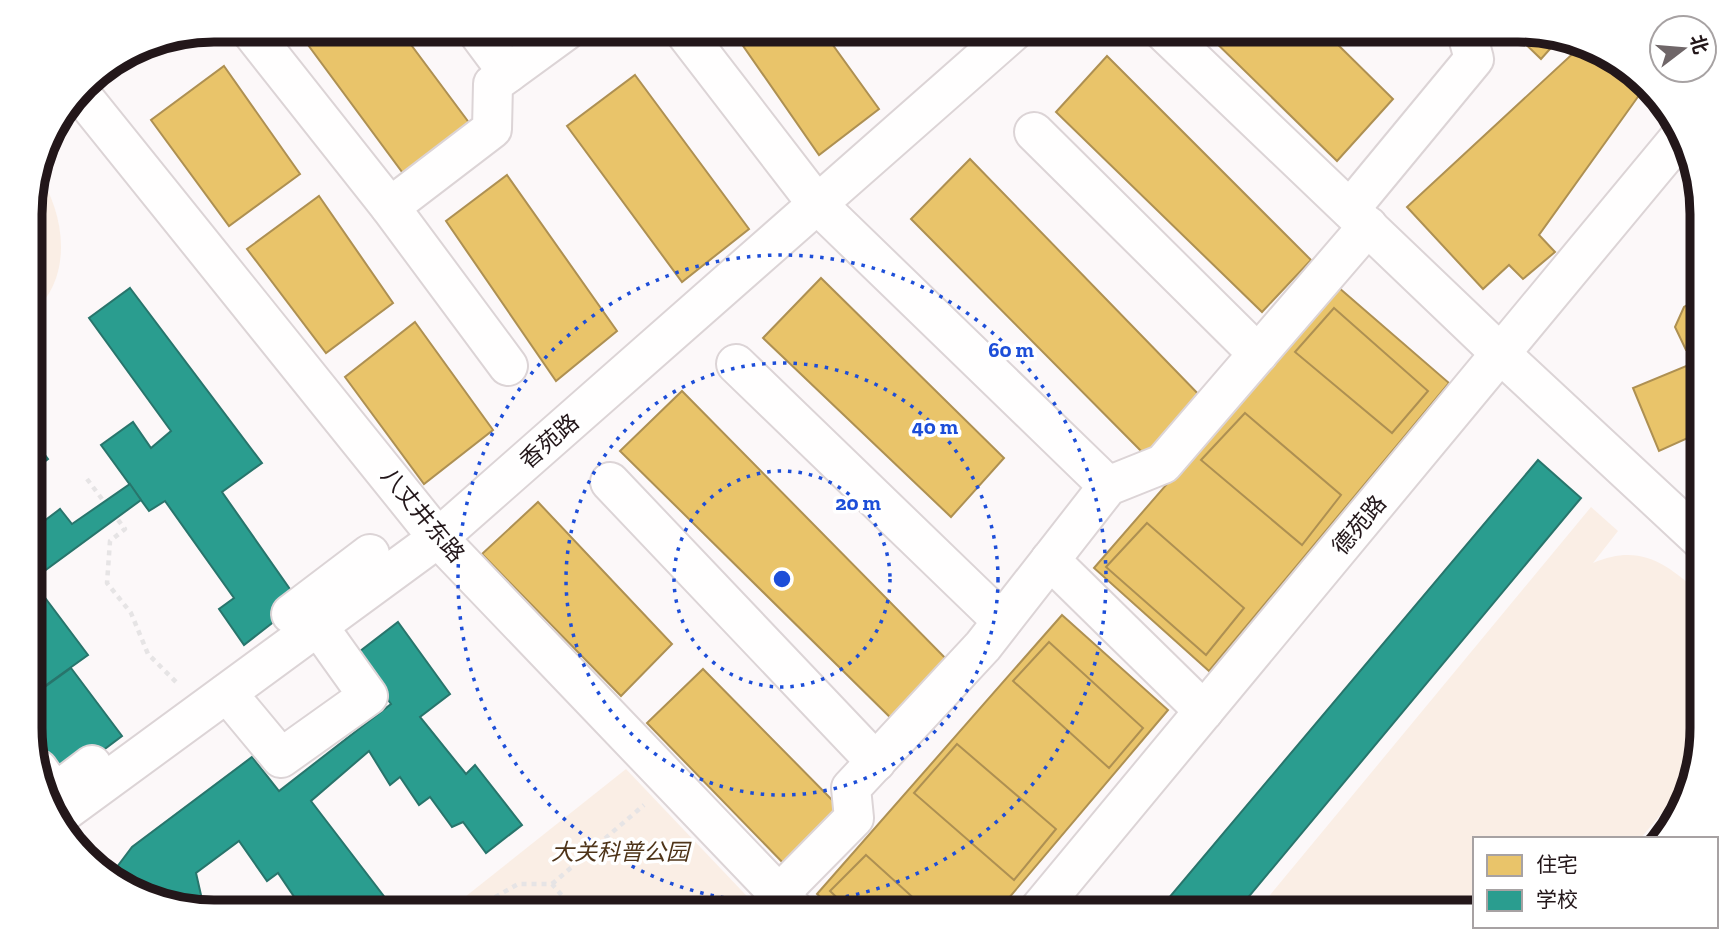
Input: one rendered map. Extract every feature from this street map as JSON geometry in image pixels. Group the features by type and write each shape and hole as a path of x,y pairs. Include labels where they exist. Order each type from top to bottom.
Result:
{"street":[{"path":"259,42 390,207 508,366"},
{"path":"485,42 508,73"},
{"path":"390,207 492,129 493,84 551,42"},
{"path":"692,42 817,204 1108,486"},
{"name":"香苑路","path":"64,812 206,699 318,626 438,538 1001,42"},
{"path":"1175,42 1502,355 1690,530"},
{"path":"789,900 854,818 851,788 983,646 1108,486 1163,464 1258,354 1474,60 1469,42"},
{"name":"八丈井东路","path":"85,100 438,538 784,900"},
{"path":"1034,132 1258,354"},
{"name":"德苑路","path":"1047,900 1502,355 1675,143"},
{"path":"736,364 1002,621"},
{"path":"610,482 876,762"},
{"path":"54,792 206,699 370,554"},
{"path":"1050,560 1204,711"},
{"path":"206,699 281,758 368,696 318,626"}],"path":[{"path":"87,479 102,499"},
{"path":"118,520 125,529 110,541 107,583 131,613 148,654 206,699"},
{"path":"490,900 519,884 552,884 671,782"},
{"path":"552,884 566,900"}],"green space":[{"path":"44,185 54,207 61,246 54,283 42,303"},
{"path":"1591,507 1618,531 1593,563 1610,557 1639,556 1664,566 1690,585 1689,751 1675,798 1642,837 1473,837 1473,900 1266,900"},
{"name":"大关科普公园","path":"626,769 751,900 461,900"}],"building: 住宅":[{"path":"306,42 409,42 473,128 408,180"},
{"path":"740,42 831,42 879,109 819,155"},
{"path":"1215,42 1335,42 1393,99 1337,161"},
{"path":"1524,42 1553,46 1541,59"},
{"path":"1575,52 1614,71 1640,93 1539,235 1555,252 1523,279 1509,265 1483,289 1407,207"},
{"path":"1107,56 1311,260 1262,312 1056,112"},
{"path":"224,66 300,174 229,226 151,120"},
{"path":"635,75 749,229 682,282 567,126"},
{"path":"970,159 1207,403 1150,460 911,219"},
{"path":"507,175 617,331 556,381 446,221"},
{"path":"319,196 393,303 326,353 247,249"},
{"path":"821,278 1004,458 951,517 763,338"},
{"path":"1338,287 1449,383 1209,671 1094,568"},
{"path":"1690,303 1690,352 1686,350 1675,327 1684,307"},
{"path":"1334,308 1428,391 1392,433 1295,352"},
{"path":"415,322 493,430 424,484 345,377"},
{"path":"1690,364 1690,437 1659,451 1633,388"},
{"path":"682,391 958,671 904,731 620,451"},
{"path":"1245,413 1341,495 1302,545 1201,460"},
{"path":"538,502 672,644 621,696 482,554"},
{"path":"1147,523 1244,608 1206,655 1106,567"},
{"path":"1062,615 1168,710 1007,900 823,900 817,894"},
{"path":"1049,642 1143,728 1109,768 1013,681"},
{"path":"703,669 844,812 788,868 647,723"},
{"path":"957,744 1056,829 1014,880 914,793"},
{"path":"866,855 916,900 839,900 830,891"}],"building: 学校":[{"path":"130,288 262,463 222,492 299,602 244,645 219,609 234,598 165,501 149,511 101,445 133,422 151,448 171,431 89,318"},
{"path":"42,451 48,459 42,464"},
{"path":"1538,460 1581,498 1246,900 1167,900"},
{"path":"130,484 141,500 42,573 42,523 60,509 72,524"},
{"path":"42,594 88,655 42,688"},
{"path":"398,622 450,694 420,717 466,774 475,765 522,825 486,853 463,822 452,827 430,797 419,805 400,777 390,785 369,751 311,801 387,900 310,900 308,897 296,900 278,873 267,881 239,841 196,873 200,900 158,891 116,870 132,847 252,757 279,791 391,704 355,655"},
{"path":"71,668 122,736 65,779 43,751 42,689"}]}
